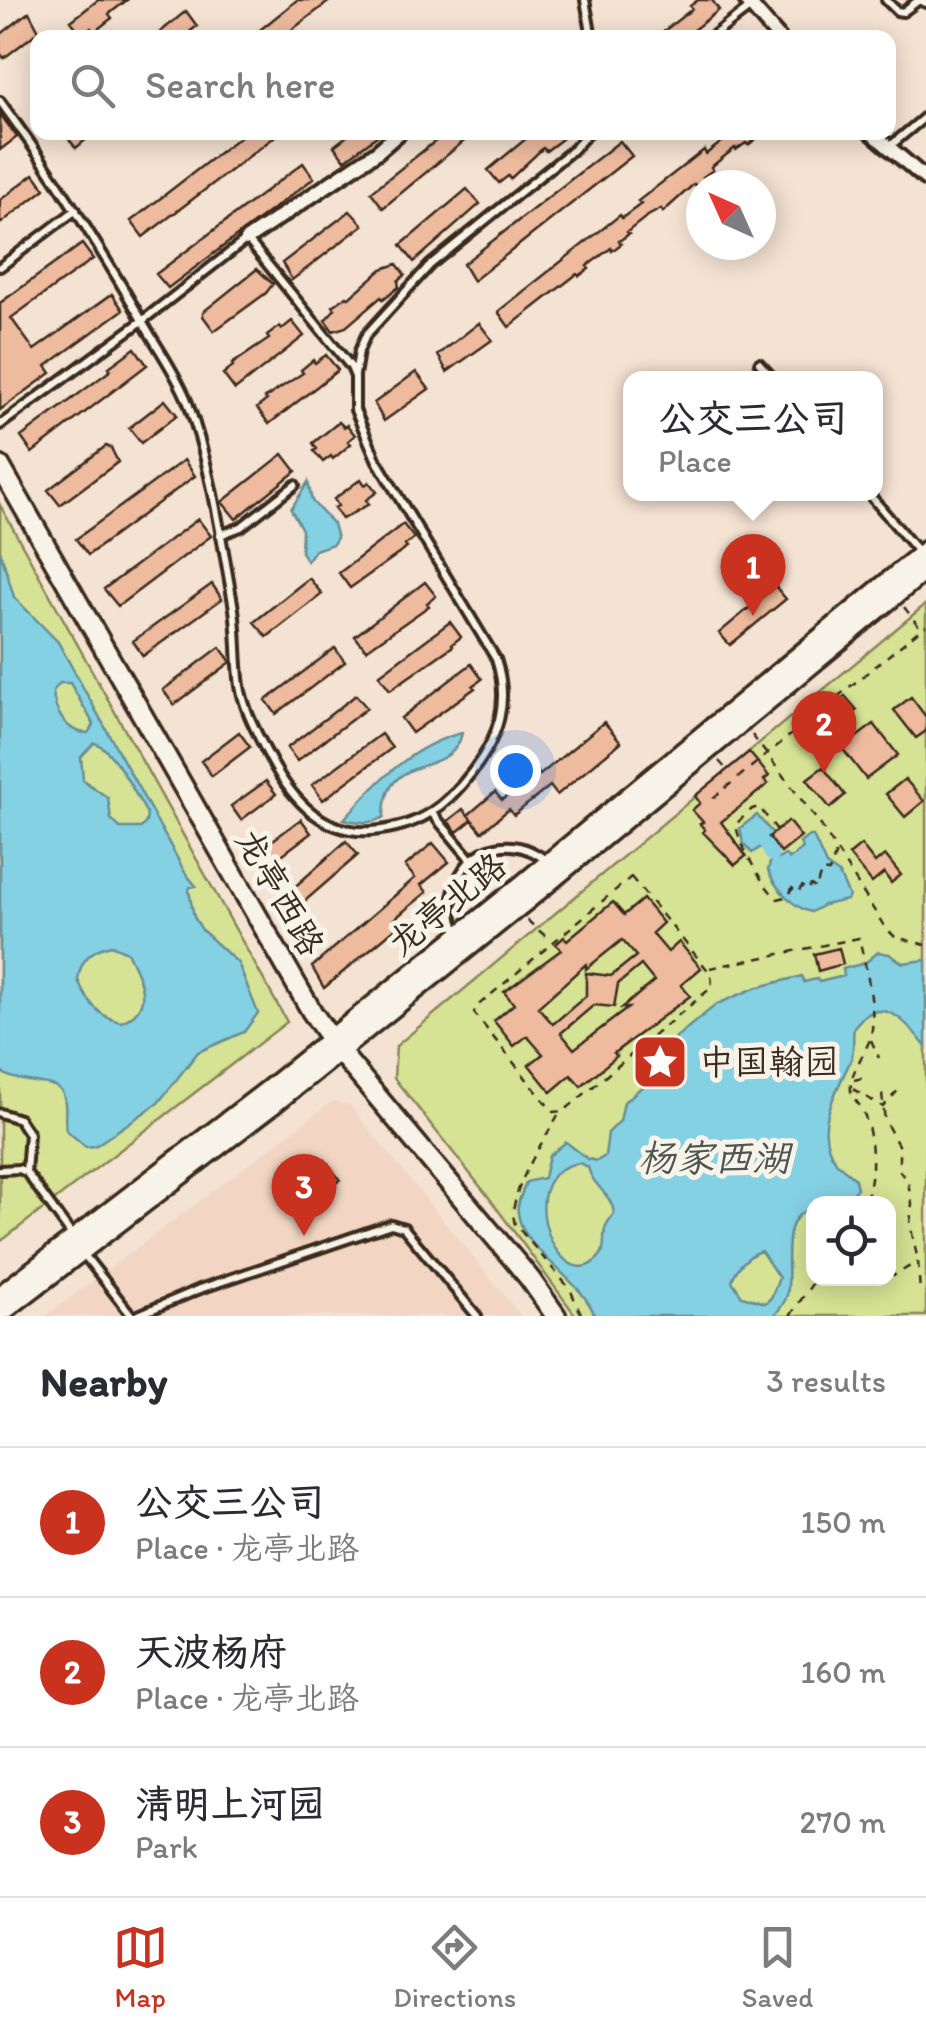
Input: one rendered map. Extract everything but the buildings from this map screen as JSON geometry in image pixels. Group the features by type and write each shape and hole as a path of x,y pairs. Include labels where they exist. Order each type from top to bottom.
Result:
{"main road":[{"name":"龙亭西路","path":"0,466 334,1045 530,1279 556,1316"},
{"name":"龙亭北路","path":"334,1045 459,936 924,558"},
{"name":"龙亭北路","path":"0,1313 78,1244 514,909 893,595 924,558"},
{"name":"龙亭北路","path":"0,1296 78,1244"}],"street":[{"path":"749,3 772,30"},
{"path":"247,239 389,140"},
{"path":"880,140 926,179"}],"lane":[{"path":"585,0 591,30"},
{"path":"886,0 897,12 918,0 926,2"},
{"path":"719,30 749,3"},
{"path":"0,100 104,251 176,377 188,403 220,535 234,610 245,706 289,790 320,819 347,830 406,826 432,813 453,795 488,752 501,718 504,696 501,675 459,595 377,462 355,410 358,351 366,336 430,264 582,140"},
{"path":"888,148 926,116"},
{"path":"0,267 76,210"},
{"path":"0,425 247,239 351,367 355,377"},
{"path":"759,362 767,371"},
{"path":"220,535 242,527 295,485"},
{"path":"875,501 924,558"},
{"path":"432,813 472,861"},
{"path":"459,936 450,920 450,900 458,878 472,861 491,849 516,846 550,862"},
{"path":"0,1113 19,1119 30,1134 26,1172"},
{"path":"0,1170 19,1168 26,1172 134,1316 200,1289 391,1224 404,1228 477,1316"}],"path":[{"path":"712,798 924,627 893,595"},
{"path":"741,722 820,824 895,938 926,945"},
{"path":"778,830 759,808 752,809 736,824 736,835 766,889 778,899 789,896 792,888 798,893 802,886 816,889 821,871 829,872 836,852"},
{"path":"559,1113 553,1112 474,1014 478,1003 630,877 713,977 712,987 559,1113 516,1195 512,1214 515,1224 570,1290 582,1316"},
{"path":"514,909 552,942"},
{"path":"706,968 859,938 872,1020 870,1039 852,1088 862,1108 872,1152 873,1177 867,1196"},
{"path":"870,1039 880,1058"},
{"path":"852,1080 863,1078"},
{"path":"884,1107 902,1086"},
{"path":"852,1088 884,1107"},
{"path":"882,1094 886,1121 899,1147 900,1170 908,1182 920,1293"},
{"path":"896,1275 918,1261"},
{"path":"790,1316 811,1286"}],"shaded area":[{"path":"333,1101 350,1106 521,1316 46,1316"}],"green space":[{"path":"0,505 287,1022 0,1242"},
{"name":"中国翰园","path":"926,604 926,1316 576,1316 394,1078 396,1046"}],"water":[{"path":"308,482 312,501 333,524 337,538 333,544 315,550 307,561 301,552 302,530 291,509"},
{"path":"0,550 14,597 58,642 196,886 189,891 194,917 202,930 238,963 258,1013 244,1032 198,1052 158,1103 95,1146 86,1147 66,1130 65,1101 55,1086 0,1071","holes":["60,683 70,683 94,725 88,733 73,729 59,713 53,691","94,743 108,753 147,814 141,828 120,828 111,819 108,798 83,780 81,757","111,945 127,952 140,981 139,1009 121,1022 94,1007 78,980 84,961"]},
{"path":"462,733 456,748 446,757 406,773 395,782 387,796 384,817 369,822 344,819 411,756"},
{"path":"757,815 773,834 771,840 752,853 743,843 740,828"},
{"path":"813,836 826,865 839,874 849,896 811,912 785,895 768,870 772,855 790,859 803,848 800,843"},
{"name":"杨家西湖","path":"878,952 903,963 926,960 926,1047 902,1021 884,1011 864,1017 854,1027 852,1055 829,1110 826,1136 829,1150 855,1179 857,1188 851,1196 806,1196 806,1212 794,1221 790,1232 787,1295 780,1309 774,1316 595,1316 578,1289 540,1252 522,1227 518,1205 526,1182 544,1178 549,1156 566,1142 588,1159 597,1161 605,1156 608,1133 620,1121 624,1102 679,1056 669,1043 717,1004 755,988 802,976 804,982 819,982 844,976 843,969 865,963","holes":["579,1163 588,1167 614,1213 606,1226 602,1253 580,1267 566,1261 555,1247 546,1228 543,1207 547,1187 558,1171","761,1251 779,1278 765,1303 742,1296 732,1281 743,1263"]}],"waterway":[{"path":"766,844 772,855"}],"place":[{"name":"公交三公司","path":"753,616"},
{"name":"天波杨府","path":"824,773"},
{"name":"中国翰园","path":"660,1062"},
{"name":"清明上河园","path":"304,1236"}]}
